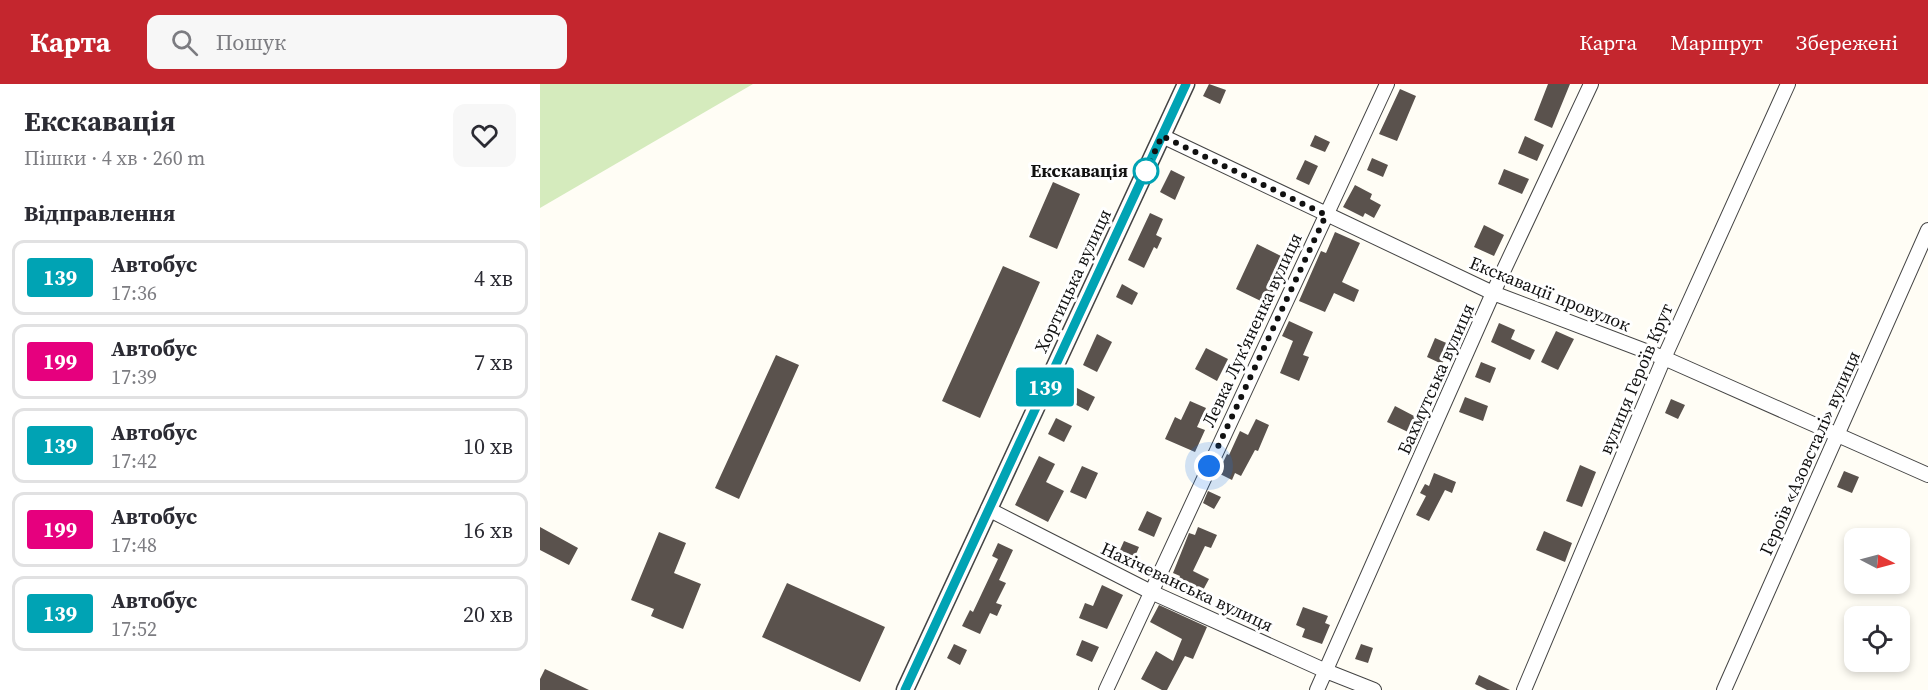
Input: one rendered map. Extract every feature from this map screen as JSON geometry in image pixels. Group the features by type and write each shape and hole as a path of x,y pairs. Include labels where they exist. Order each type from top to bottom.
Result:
{"street":[{"name":"Хортицька вулиця","path":"905,690 1186,84"},
{"name":"Левка Лук'яненка вулиця","path":"1106,690 1388,84"},
{"name":"Бахмутська вулиця","path":"1317,690 1493,293 1591,84"},
{"name":"вулиця Героїв Крут","path":"1524,690 1664,358 1788,84"},
{"name":"Екскавації провулок","path":"1162,136 1493,293 1664,358 1928,475"},
{"name":"Героїв «Азовсталі» вулиця","path":"1724,690 1928,230"},
{"name":"Нахічеванська вулиця","path":"988,509 1150,592 1326,671 1374,690"}],"green space":[{"path":"540,84 753,84 540,208"}],"building":[{"path":"1209,84 1226,90 1220,104 1203,96"},
{"path":"1548,84 1570,84 1552,128 1534,120"},
{"path":"1400,89 1416,96 1397,141 1379,134"},
{"path":"1315,135 1330,142 1325,152 1310,146"},
{"path":"1525,136 1544,145 1537,161 1518,153"},
{"path":"1372,158 1388,165 1383,177 1367,170"},
{"path":"1305,160 1318,166 1309,185 1296,179"},
{"path":"1504,169 1529,179 1522,194 1498,184"},
{"path":"1171,170 1185,177 1175,200 1160,192"},
{"path":"1053,182 1080,194 1057,249 1029,237"},
{"path":"1355,185 1372,194 1370,199 1381,205 1374,218 1365,213 1363,217 1343,207"},
{"path":"1150,213 1163,219 1156,235 1162,238 1157,249 1154,247 1144,268 1128,260"},
{"path":"1484,225 1504,235 1494,256 1474,247"},
{"path":"1335,232 1360,243 1342,282 1359,290 1354,302 1334,293 1325,312 1299,301 1321,251 1326,253"},
{"path":"1257,244 1285,258 1273,283 1276,285 1267,304 1236,289"},
{"path":"1003,266 1040,282 980,418 942,401"},
{"path":"1122,284 1138,293 1132,305 1116,297"},
{"path":"1289,321 1313,332 1303,355 1309,357 1299,381 1280,373 1293,341 1282,336"},
{"path":"1499,323 1515,330 1511,339 1535,350 1530,360 1491,342"},
{"path":"1556,331 1574,339 1558,370 1541,362"},
{"path":"1097,334 1112,342 1097,372 1083,365"},
{"path":"1435,338 1451,345 1442,364 1427,357"},
{"path":"1206,348 1228,359 1217,381 1195,369"},
{"path":"776,355 799,365 739,499 715,488"},
{"path":"1481,362 1496,368 1490,383 1475,377"},
{"path":"1069,384 1095,397 1088,411 1063,398"},
{"path":"1465,397 1488,406 1483,421 1459,412"},
{"path":"1671,399 1685,405 1678,419 1665,413"},
{"path":"1190,401 1206,408 1197,427 1205,430 1195,452 1165,439 1175,417 1181,420"},
{"path":"1395,406 1416,417 1408,432 1387,422"},
{"path":"1056,418 1072,426 1064,442 1048,434"},
{"path":"1256,419 1269,425 1258,451 1255,450 1241,476 1235,473 1232,480 1218,473 1240,431 1248,435"},
{"path":"1039,456 1055,464 1046,482 1064,491 1048,522 1015,505"},
{"path":"1580,465 1596,472 1582,507 1566,501"},
{"path":"1082,466 1098,473 1086,499 1070,492"},
{"path":"1844,471 1859,477 1852,493 1837,487"},
{"path":"1434,473 1456,482 1452,493 1445,490 1429,521 1416,515 1426,496 1420,493 1425,484 1429,486"},
{"path":"1208,491 1221,497 1214,509 1203,503"},
{"path":"1147,511 1162,518 1154,537 1138,530"},
{"path":"540,527 578,548 569,565 540,550"},
{"path":"1198,527 1217,535 1211,548 1205,546 1193,571 1209,579 1202,592 1178,581 1180,576 1173,573 1189,533 1195,535"},
{"path":"1544,531 1572,543 1565,562 1536,550"},
{"path":"659,532 686,543 674,573 701,584 683,629 651,616 654,609 631,600"},
{"path":"1124,541 1139,547 1131,566 1116,559"},
{"path":"998,543 1013,550 999,580 1006,583 996,603 1002,605 997,616 990,613 980,634 962,626 970,610 973,612 998,559 992,556"},
{"path":"787,583 885,627 860,682 762,637"},
{"path":"1102,585 1123,595 1107,629 1079,618 1085,603 1093,606"},
{"path":"1159,605 1207,627 1193,659 1185,656 1167,690 1162,690 1141,679 1156,651 1173,661 1182,639 1150,622"},
{"path":"1303,607 1328,616 1325,623 1330,625 1322,644 1302,637 1305,629 1296,625"},
{"path":"1082,640 1099,647 1092,662 1076,655"},
{"path":"954,644 967,650 960,665 947,658"},
{"path":"1361,644 1373,648 1368,663 1355,659"},
{"path":"545,669 589,690 540,690 540,679"},
{"path":"1479,675 1510,690 1487,690 1475,684"}],"bus line":[{"name":"139","path":"905,690 1186,84"}],"place":[{"name":"Екскавація","path":"1146,171"}],"route":[{"path":"1146,171 1162,136 1326,215 1209,466"}]}
